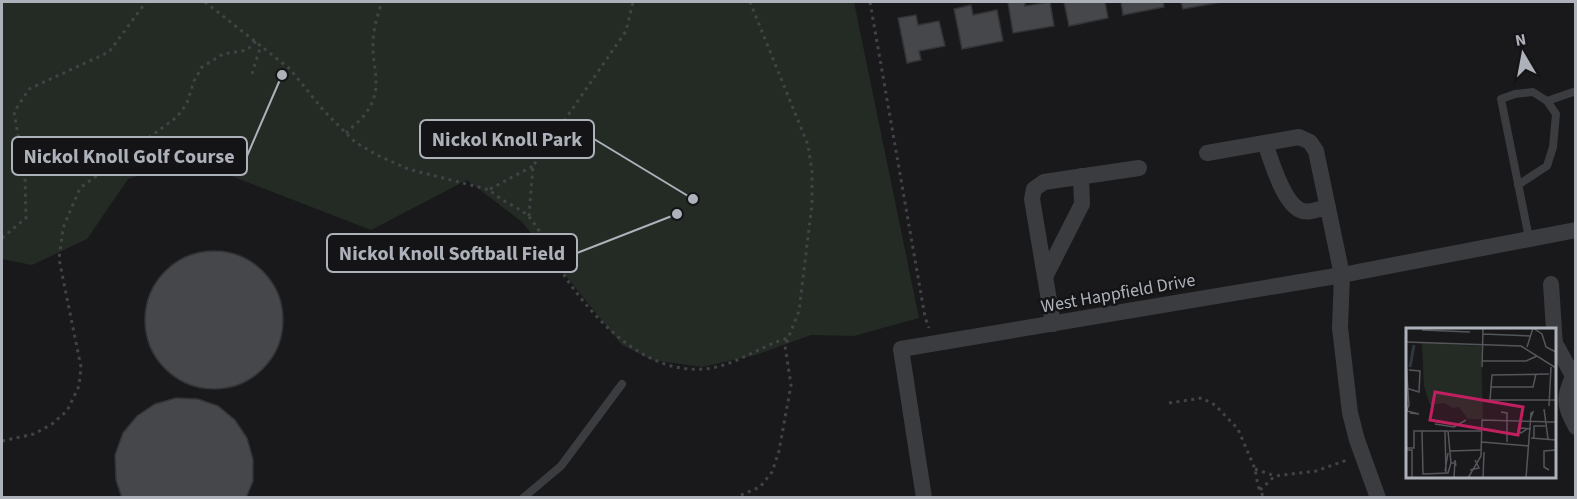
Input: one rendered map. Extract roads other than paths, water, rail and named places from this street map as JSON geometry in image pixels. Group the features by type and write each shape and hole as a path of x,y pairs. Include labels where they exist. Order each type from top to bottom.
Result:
{"street":[{"path":"1208,153 1299,137 1310,142 1316,151 1342,275 1340,328 1350,413 1377,498"},
{"path":"1265,143 1285,194 1292,204 1301,211 1328,207"},
{"path":"1053,324 1032,199 1034,189 1044,182 1139,168"},
{"path":"1045,278 1082,204 1081,176"},
{"name":"West Happfield Drive","path":"924,498 901,350 1342,275 1575,230"},
{"path":"1551,284 1554,328"},
{"path":"1556,346 1574,373 1565,392 1566,409 1575,427"}],"lane":[{"path":"1547,101 1575,91"},
{"path":"1518,185 1547,166 1553,147 1556,114 1547,101 1533,92 1515,94 1501,99 1518,185 1529,238"},
{"path":"523,498 561,466 622,384"}],"place":[{"name":"Nickol Knoll Golf Course","path":"282,75"},
{"name":"Nickol Knoll Park","path":"693,199"},
{"name":"Nickol Knoll Softball Field","path":"677,214"}]}
